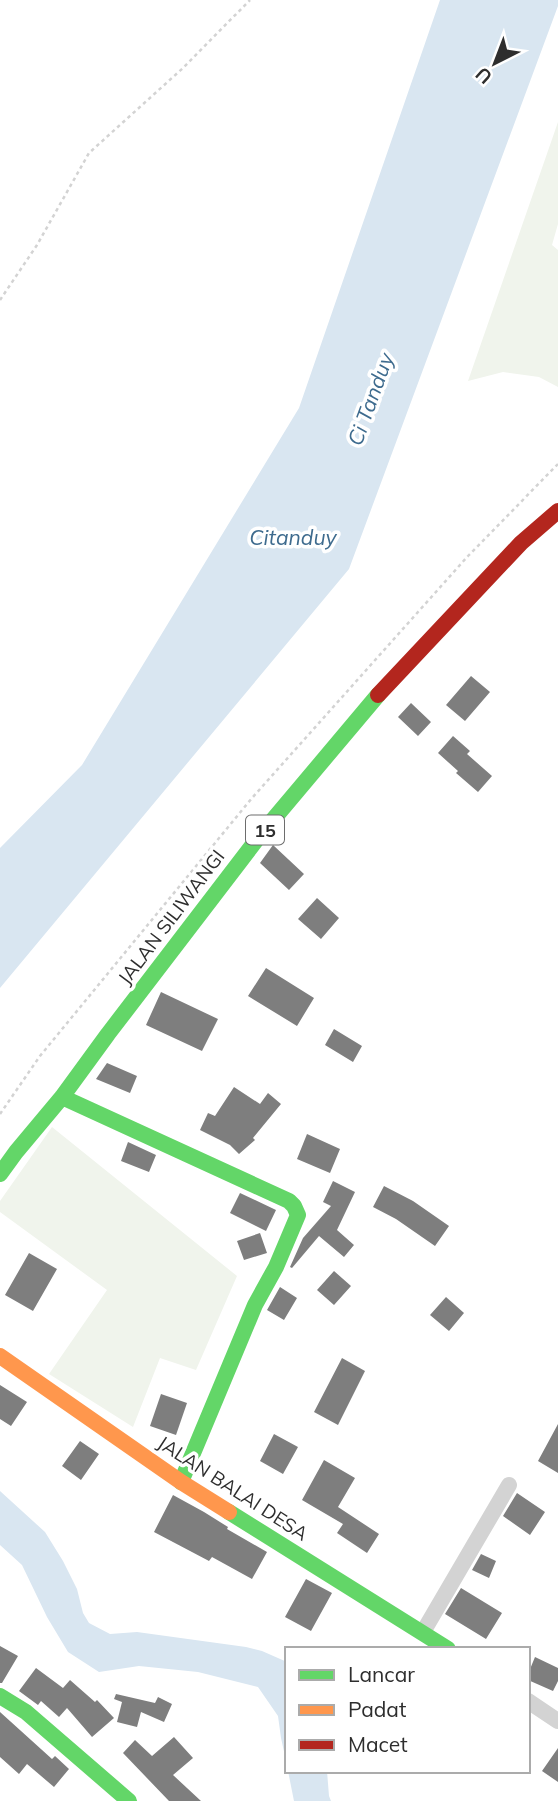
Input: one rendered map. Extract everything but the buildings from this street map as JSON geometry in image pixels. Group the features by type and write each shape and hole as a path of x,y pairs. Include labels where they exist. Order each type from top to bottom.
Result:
{"main road":[{"name":"JALAN SILIWANGI","path":"0,1174 62,1097 261,834 376,697 521,543 558,511"},
{"path":"62,1097 289,1201 298,1215 276,1267 255,1306 181,1482"},
{"name":"JALAN BALAI DESA","path":"0,1356 181,1482 445,1647"},
{"path":"0,1696 26,1712 129,1801"}],"street":[{"path":"423,1632 509,1485"},
{"path":"530,1702 558,1721"}],"path":[{"path":"0,300 37,245 89,153 183,68 250,0"},
{"path":"0,1114 40,1056 252,798 468,556 558,464"}],"shaded area":[{"path":"558,122 558,224 552,245 558,250 558,387 539,377 503,372 468,381"},
{"path":"52,1127 237,1276 196,1370 160,1358 133,1427 49,1374 107,1290 0,1212 0,1201"}],"water":[{"name":"Citanduy","path":"440,0 558,0 558,6 349,569 0,988 0,848 82,765 299,408"},
{"path":"0,1491 45,1532 77,1589 83,1613 89,1623 110,1634 137,1632 246,1647 285,1661 285,1756 278,1716 258,1687 198,1672 139,1666 99,1672 68,1652 47,1617 22,1565 0,1545"},
{"path":"288,1773 327,1773 331,1801 294,1801"}],"traffic: fast":[{"path":"0,1174 62,1097 261,834 378,695"},
{"path":"62,1097 289,1201 298,1215 276,1267 255,1305 181,1482"},
{"path":"229,1512 445,1647"},
{"path":"0,1696 26,1712 129,1801"}],"traffic: slow":[{"path":"0,1356 181,1482 229,1512"}],"traffic: jam":[{"path":"378,695 521,543 558,511"}],"water label":[{"name":"Ci Tanduy","path":"370,399"}]}
